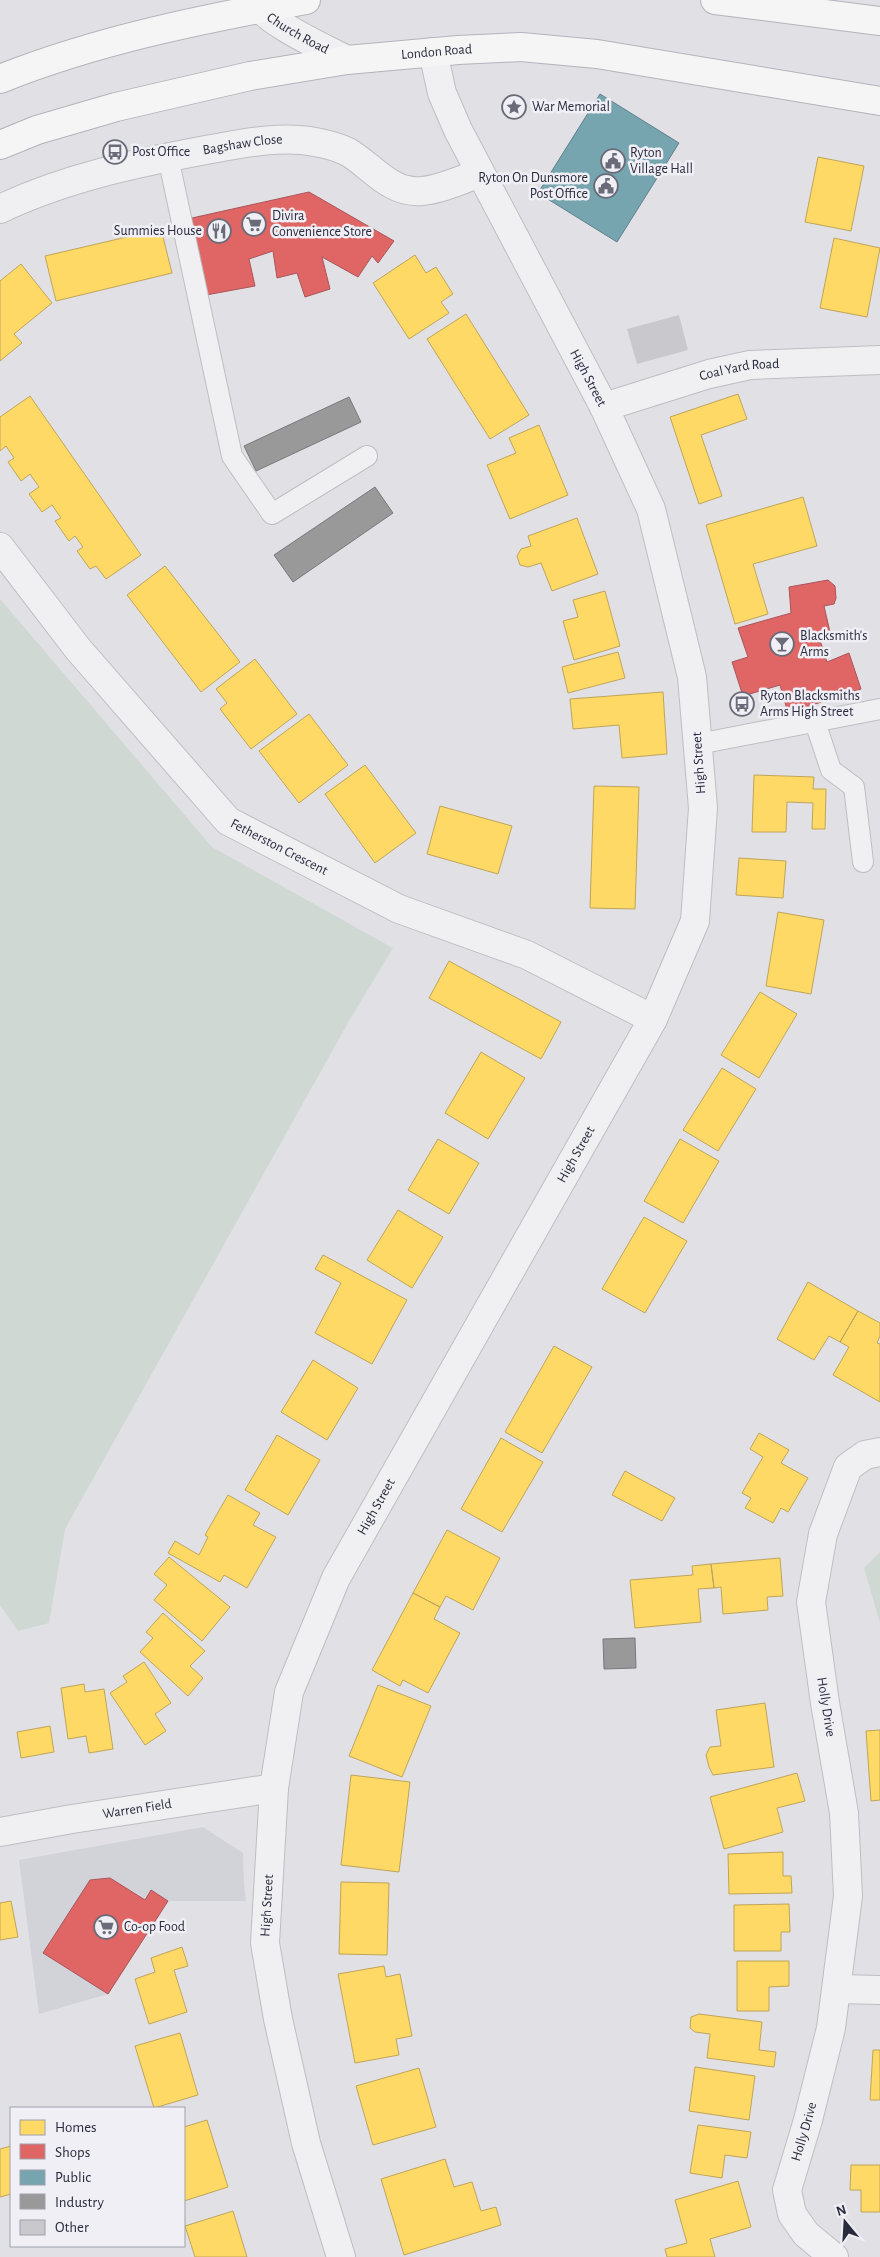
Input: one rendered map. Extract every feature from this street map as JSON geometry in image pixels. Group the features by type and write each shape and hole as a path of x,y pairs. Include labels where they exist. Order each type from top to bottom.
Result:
{"highway":[{"path":"0,79 89,49 256,4 306,0"},
{"path":"715,0 880,21"},
{"name":"London Road","path":"0,145 37,130 116,107 250,76 347,60 433,52 521,47 597,54 880,101"}],"street":[{"name":"Church Road","path":"256,4 298,34 347,60"},
{"name":"High Street","path":"341,2257 306,2143 278,2019 265,1943 274,1788 289,1692 336,1578 654,1019 695,921 703,808 692,677 651,509 604,407 458,130 442,93 433,52"},
{"name":"Bagshaw Close","path":"0,209 24,198 82,178 245,143 290,140 314,142 348,152 399,189 422,191 480,173"},
{"name":"Coal Yard Road","path":"604,407 709,374 750,365 880,359"},
{"name":"Fetherston Crescent","path":"0,547 78,649 228,821 399,908 527,955 654,1019"},
{"name":"Holly Drive","path":"834,2257 806,2234 792,2214 787,2190 831,2028 848,1896 844,1812 825,1703 811,1602 823,1534 848,1466 865,1455 880,1452"},
{"name":"Warren Field","path":"0,1832 274,1788"},
{"path":"837,1989 880,1990"}],"lane":[{"path":"168,158 232,456 272,514 366,456"},
{"path":"698,744 880,709"},
{"path":"815,722 831,770 854,787 864,862"}],"shaded area":[{"path":"0,599 212,847 393,948 349,1021 65,1529 49,1623 18,1631 0,1605"},
{"path":"880,1552 880,1623 864,1568"},
{"path":"203,1827 243,1853 246,1901 168,1901 108,1994 39,2014 19,1860"}],"building: Homes":[{"path":"818,157 864,166 851,231 805,222"},
{"path":"161,229 172,273 56,301 45,256"},
{"path":"834,238 880,248 867,317 820,308"},
{"path":"415,255 426,273 436,267 453,294 441,302 449,313 409,339 373,283"},
{"path":"21,264 52,303 14,334 22,343 0,361 0,281"},
{"path":"466,314 529,415 490,439 427,339"},
{"path":"738,394 747,419 701,435 722,496 699,504 670,417"},
{"path":"30,396 141,555 106,579 96,566 90,569 77,551 83,547 75,536 69,541 55,521 61,518 52,505 42,512 29,494 39,487 30,474 21,481 8,462 14,458 6,446 0,451 0,417"},
{"path":"539,425 568,495 510,519 487,465 516,453 509,438"},
{"path":"803,497 817,546 753,564 768,614 735,624 706,525"},
{"path":"577,518 598,574 552,591 541,563 528,567 520,565 517,556 521,549 531,546 528,536"},
{"path":"165,566 240,662 201,692 127,595"},
{"path":"605,591 620,646 574,660 563,621 578,617 573,600"},
{"path":"618,652 625,678 568,693 562,667"},
{"path":"255,659 297,714 251,749 220,709 227,703 216,689"},
{"path":"663,692 667,754 622,758 619,725 573,729 570,699"},
{"path":"309,714 348,765 299,803 259,751"},
{"path":"365,765 416,833 375,863 325,794"},
{"path":"754,775 814,777 813,789 826,789 825,829 812,829 813,803 787,802 786,832 752,832"},
{"path":"594,786 639,787 635,909 590,908"},
{"path":"440,806 512,826 498,874 427,854"},
{"path":"739,858 786,861 783,898 736,895"},
{"path":"778,912 824,920 811,994 766,986"},
{"path":"449,961 561,1022 541,1059 429,998"},
{"path":"760,992 797,1014 759,1078 721,1055"},
{"path":"481,1052 525,1078 488,1139 445,1113"},
{"path":"722,1068 756,1089 718,1151 683,1130"},
{"path":"438,1139 479,1163 449,1214 408,1190"},
{"path":"680,1139 719,1161 683,1223 644,1201"},
{"path":"398,1210 443,1237 412,1288 367,1260"},
{"path":"644,1217 687,1241 645,1313 602,1289"},
{"path":"323,1255 407,1300 372,1364 315,1333 341,1283 315,1269"},
{"path":"808,1282 858,1311 840,1342 829,1336 814,1360 777,1339"},
{"path":"858,1311 880,1323 880,1336 877,1343 880,1344 880,1402 833,1375 849,1347 840,1342"},
{"path":"554,1346 592,1367 542,1453 505,1432"},
{"path":"313,1360 358,1388 327,1440 281,1412"},
{"path":"759,1433 789,1450 781,1463 808,1478 788,1512 781,1508 773,1523 745,1508 751,1498 742,1493 763,1457 750,1449"},
{"path":"277,1435 320,1460 288,1515 245,1490"},
{"path":"501,1438 543,1462 502,1532 461,1509"},
{"path":"625,1471 675,1498 662,1521 612,1495"},
{"path":"228,1495 260,1513 253,1525 276,1537 247,1588 224,1575 220,1582 168,1553 175,1541 199,1555 208,1537 205,1535"},
{"path":"447,1530 500,1558 473,1610 446,1596 440,1607 413,1593"},
{"path":"169,1557 230,1607 202,1641 154,1600 167,1585 154,1574"},
{"path":"780,1558 783,1596 767,1597 768,1610 723,1614 721,1587 714,1588 711,1564"},
{"path":"711,1564 714,1588 698,1589 701,1622 635,1628 630,1580 693,1575 692,1566"},
{"path":"413,1593 440,1607 434,1619 460,1633 428,1693 403,1680 400,1686 372,1670"},
{"path":"163,1613 205,1651 190,1666 203,1678 188,1696 140,1652 153,1638 146,1632"},
{"path":"144,1662 171,1703 155,1714 166,1731 145,1745 110,1693 127,1682 123,1676"},
{"path":"84,1684 85,1692 104,1689 113,1749 89,1753 86,1736 68,1739 61,1688"},
{"path":"378,1685 431,1706 402,1777 349,1756"},
{"path":"765,1703 774,1767 713,1775 706,1755 710,1747 721,1746 716,1710"},
{"path":"50,1726 54,1752 21,1758 17,1732"},
{"path":"880,1730 880,1800 871,1801 866,1731"},
{"path":"797,1773 805,1801 777,1808 783,1832 724,1849 710,1797"},
{"path":"351,1775 410,1782 399,1872 341,1865"},
{"path":"783,1852 783,1876 791,1876 792,1893 729,1894 728,1854"},
{"path":"341,1882 389,1883 387,1955 339,1954"},
{"path":"11,1901 18,1937 0,1940 0,1903"},
{"path":"789,1904 790,1932 781,1932 781,1951 734,1951 734,1905"},
{"path":"182,1947 188,1966 174,1970 187,2012 149,2024 135,1979 155,1972 151,1958"},
{"path":"737,1961 789,1961 789,1986 769,1987 769,2011 737,2011"},
{"path":"384,1966 386,1977 400,1974 412,2036 396,2039 399,2055 355,2063 338,1974"},
{"path":"699,2014 762,2022 759,2050 776,2052 774,2067 707,2058 710,2034 695,2032 690,2028 691,2017"},
{"path":"180,2033 198,2095 154,2107 135,2046"},
{"path":"873,2050 880,2050 880,2100 870,2100"},
{"path":"695,2067 755,2076 749,2120 689,2111"},
{"path":"419,2068 436,2127 373,2145 356,2086"},
{"path":"207,2120 228,2187 185,2201 185,2127"},
{"path":"698,2125 751,2132 747,2158 725,2155 722,2178 690,2173"},
{"path":"10,2146 10,2194 0,2197 0,2149"},
{"path":"445,2159 454,2187 472,2182 481,2211 496,2207 501,2225 404,2255 381,2179"},
{"path":"851,2165 880,2165 880,2212 861,2212 861,2190 850,2190"},
{"path":"738,2181 751,2227 710,2239 715,2257 667,2257 665,2249 687,2243 675,2200"},
{"path":"233,2211 247,2257 195,2257 185,2226"}],"building: Shops":[{"path":"309,192 394,241 378,263 372,256 358,277 322,257 330,289 305,297 297,273 277,278 273,251 249,259 255,286 206,295 192,218"},
{"name":"Blacksmith's Arms","path":"828,580 835,586 836,598 834,604 824,606 830,632 818,634 827,662 849,653 861,689 788,713 780,685 743,696 732,662 748,657 738,628 791,613 789,587"},
{"name":"Co-op Food","path":"110,1878 145,1900 151,1890 168,1901 108,1994 43,1953 90,1880"}],"building: Public":[{"name":"Ryton Village Hall","path":"600,94 679,143 617,242 538,193"}],"building: Industry":[{"path":"349,397 361,422 256,471 244,446"},
{"path":"375,487 393,513 293,582 274,555"},
{"path":"635,1638 636,1668 604,1669 603,1639"}],"building: Other":[{"path":"679,315 688,350 637,364 627,329"}],"place":[{"name":"War Memorial","path":"514,107"},
{"name":"Post Office","path":"115,152"},
{"name":"Ryton Village Hall","path":"613,161"},
{"name":"Ryton On Dunsmore Post Office","path":"606,186"},
{"name":"Divira Convenience Store","path":"254,224"},
{"name":"Summies House","path":"219,231"},
{"name":"Blacksmith's Arms","path":"782,644"},
{"name":"Ryton Blacksmiths Arms High Street","path":"742,704"},
{"name":"Co-op Food","path":"106,1927"}]}
